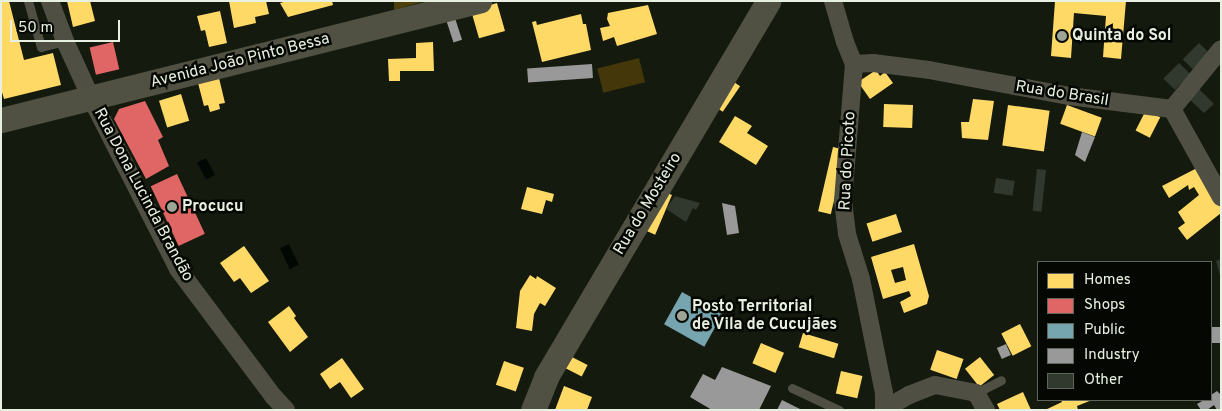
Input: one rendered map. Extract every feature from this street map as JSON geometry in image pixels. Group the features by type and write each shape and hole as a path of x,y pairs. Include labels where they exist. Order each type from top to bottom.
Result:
{"main road":[{"name":"Avenida João Pinto Bessa","path":"1,120 479,1"},
{"name":"Rua do Mosteiro","path":"534,410 546,377 768,1"}],"street":[{"name":"Rua Dona Lucinda Brandão","path":"50,1 65,41 91,98 178,268 272,396 286,410"},
{"name":"Rua do Picoto","path":"833,1 845,42 854,64 843,201 847,234 861,279 884,393 884,409"},
{"path":"1221,50 1172,109 1221,197"},
{"name":"Rua do Brasil","path":"854,64 873,63 929,70 1070,96 1172,109"},
{"path":"884,409 910,395 935,385 976,393 986,410"}],"lane":[{"path":"28,1 41,47 65,41"},
{"path":"976,393 1001,380"},
{"path":"792,388 839,410"}],"shaded area":[{"path":"394,1 425,1 394,10"},
{"path":"639,58 645,82 603,93 597,68"},
{"path":"206,158 215,175 206,179 197,163"},
{"path":"289,244 299,265 290,269 280,248"}],"building: Homes":[{"path":"1,1 9,1 24,60 53,53 61,85 4,99 1,89"},
{"path":"67,1 90,1 95,21 73,27"},
{"path":"229,1 266,1 269,14 255,17 256,23 234,28"},
{"path":"287,1 332,1 333,5 288,17 280,3"},
{"name":"Quinta do Sol","path":"1055,1 1126,1 1121,59 1103,57 1106,16 1074,13 1071,58 1051,56"},
{"path":"497,3 505,31 479,38 471,10"},
{"path":"648,5 657,34 617,46 614,37 603,41 600,28 610,26 607,19 608,13"},
{"path":"220,11 227,43 209,47 205,30 201,31 197,16"},
{"path":"581,14 583,24 586,24 591,50 542,62 532,22 536,21 537,25"},
{"path":"433,42 434,71 400,71 400,81 389,81 388,59 416,58 416,43"},
{"path":"876,70 880,76 885,72 893,83 870,99 858,82"},
{"path":"219,78 225,103 219,104 220,109 210,112 208,105 204,106 198,83"},
{"path":"731,80 740,86 723,112 714,106"},
{"path":"181,94 189,121 167,128 159,101"},
{"path":"973,99 994,101 988,140 962,138 961,122 969,122"},
{"path":"884,104 913,105 912,128 883,127"},
{"path":"1008,105 1050,111 1044,151 1002,146"},
{"path":"1067,105 1102,118 1095,136 1060,124"},
{"path":"1146,110 1160,117 1150,138 1136,130"},
{"path":"735,116 752,126 747,133 768,146 756,165 719,142"},
{"path":"833,147 846,150 831,214 818,211"},
{"path":"1199,167 1221,203 1221,213 1187,240 1178,228 1185,223 1178,212 1199,195 1194,187 1189,190 1188,185 1169,198 1162,186"},
{"path":"527,187 554,194 552,202 546,200 542,214 521,209"},
{"path":"660,190 672,195 655,235 643,230"},
{"path":"896,214 902,232 872,242 867,224"},
{"path":"914,244 929,296 927,304 904,313 900,302 911,296 909,291 883,299 871,257","holes":["903,267 906,280 895,283 891,270"]},
{"path":"244,246 269,281 251,293 240,278 234,282 220,263"},
{"path":"530,275 536,279 537,276 556,288 545,306 540,303 534,314 532,331 516,328 520,291"},
{"path":"289,306 296,316 294,318 308,337 290,352 268,322"},
{"path":"1020,324 1031,346 1013,356 1001,334"},
{"path":"803,333 838,344 834,358 799,347"},
{"path":"761,343 784,353 775,373 752,363"},
{"path":"937,350 963,359 957,379 930,370"},
{"path":"568,355 588,365 582,377 562,367"},
{"path":"980,357 994,375 979,387 965,369"},
{"path":"342,358 364,389 351,398 340,382 330,389 320,374"},
{"path":"504,361 524,368 516,391 496,385"},
{"path":"841,371 862,376 857,398 836,393"},
{"path":"564,386 592,397 587,410 555,410"},
{"path":"1023,392 1031,410 1000,410 997,404"},
{"path":"1090,401 1077,406 1078,410 1045,410 1062,402"}],"building: Shops":[{"path":"113,42 119,69 96,75 90,47"},
{"path":"145,101 163,137 158,140 169,166 146,179 114,119 119,109"},
{"path":"177,174 205,234 179,246 151,186"}],"building: Public":[{"path":"682,292 722,314 704,347 664,324"}],"building: Industry":[{"path":"454,15 462,40 453,43 445,18"},
{"path":"592,64 593,78 528,83 527,69"},
{"path":"1082,132 1095,137 1085,162 1075,155"},
{"path":"722,203 735,206 739,233 727,235"},
{"path":"1212,327 1221,327 1221,343 1212,343"},
{"path":"1006,344 1011,355 1002,359 997,348"},
{"path":"722,367 771,386 759,410 712,410 690,397 703,374 715,380"},
{"path":"1217,391 1221,395 1221,410 1217,410 1214,405 1207,410 1201,410 1197,404 1202,401 1212,401 1212,394"},
{"path":"782,400 802,410 777,410"}],"building: Other":[{"path":"1199,43 1210,54 1194,71 1183,59"},
{"path":"1179,63 1190,74 1175,90 1163,79"},
{"path":"1197,87 1214,104 1204,113 1190,100"},
{"path":"1037,169 1046,170 1042,212 1033,211"},
{"path":"996,178 1015,181 1012,196 994,193"},
{"path":"675,196 700,203 696,210 693,208 686,222 666,209"},
{"path":"1221,259 1221,275 1220,275 1216,261"}],"place":[{"name":"Quinta do Sol","path":"1062,36"},
{"name":"Procucu","path":"172,207"},
{"name":"Posto Territorial de Vila de Cucujães","path":"682,316"}]}
